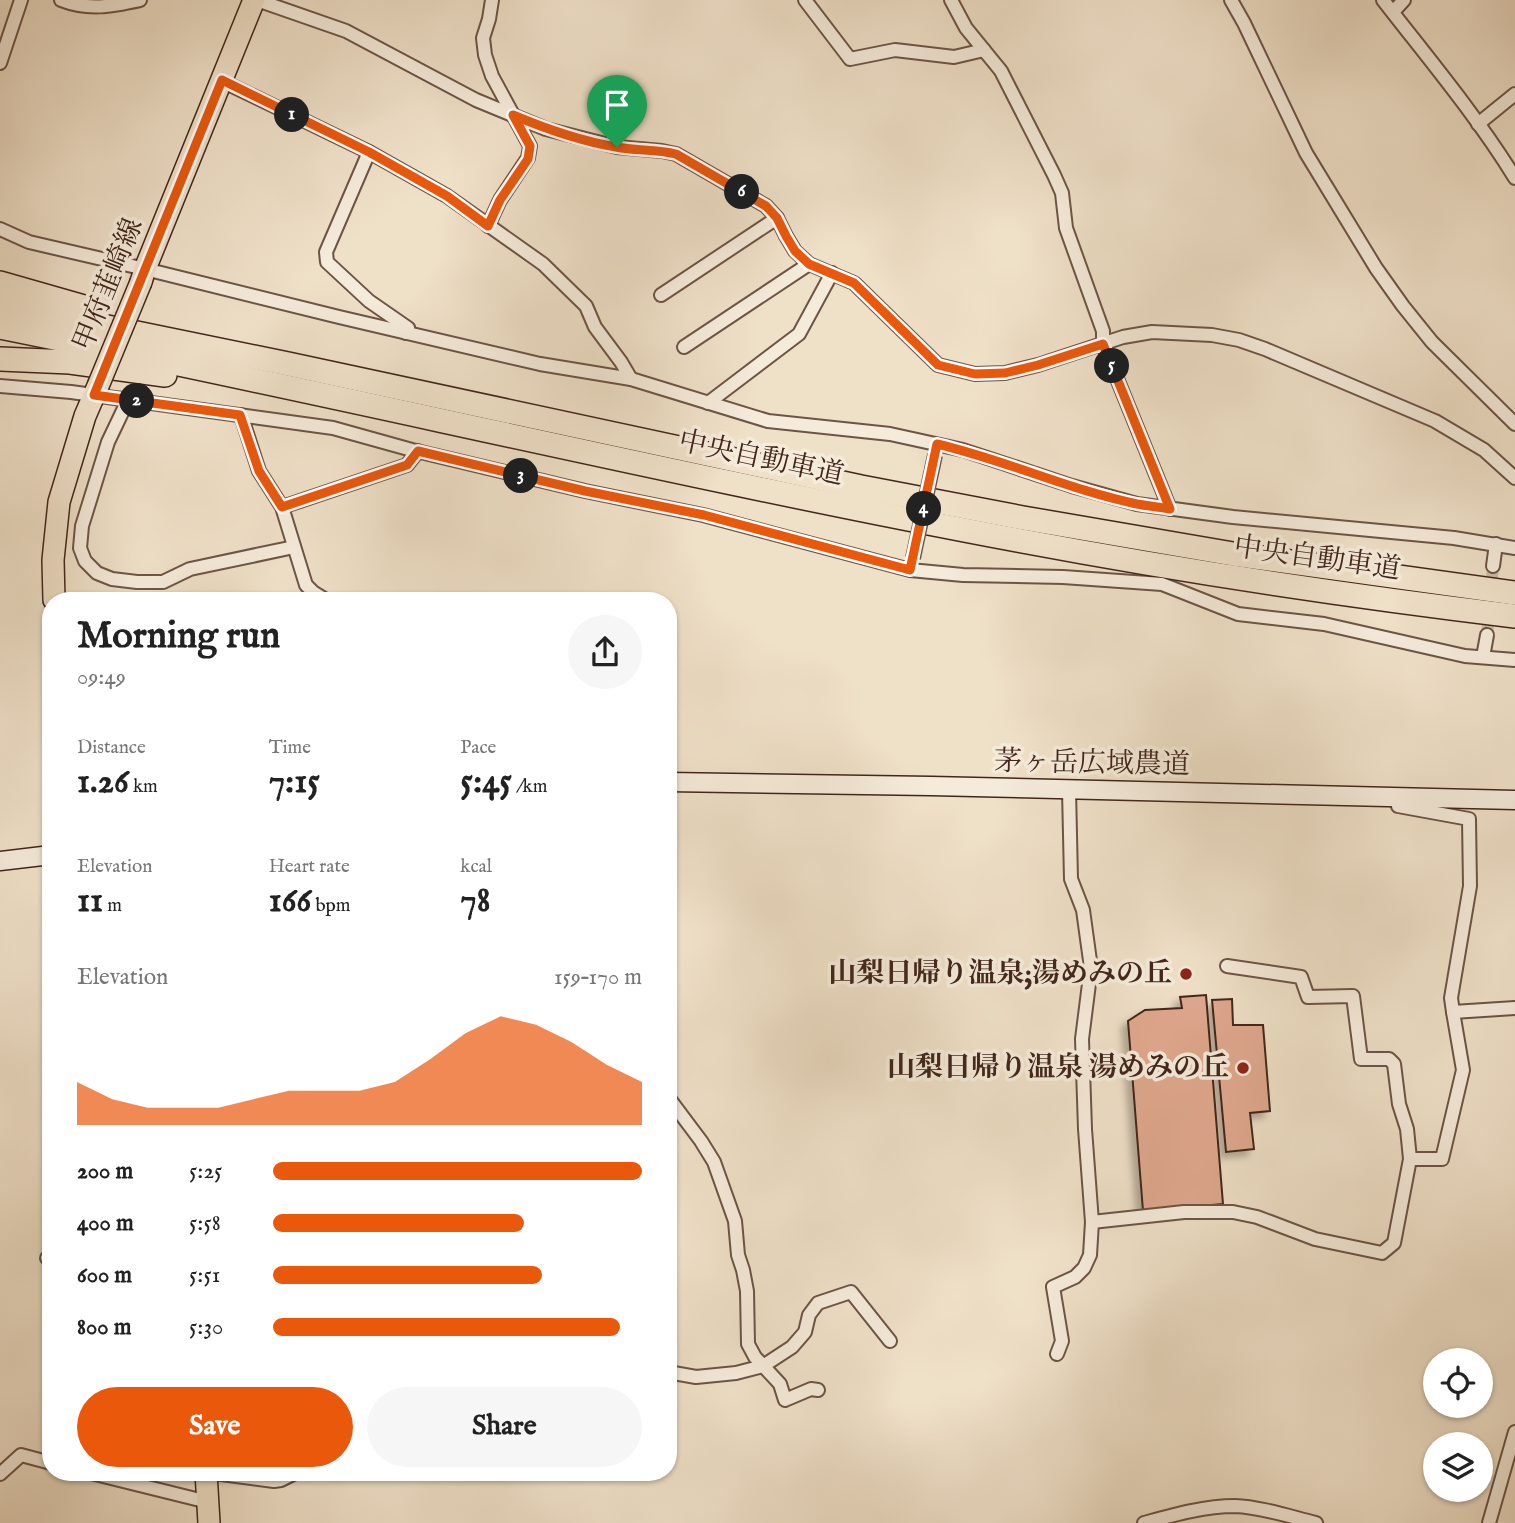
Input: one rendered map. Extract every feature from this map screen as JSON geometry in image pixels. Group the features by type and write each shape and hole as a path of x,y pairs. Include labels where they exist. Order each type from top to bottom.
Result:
{"highway":[{"path":"0,283 288,364"},
{"name":"中央自動車道","path":"0,304 861,487 1023,518 1233,554 1515,593"},
{"name":"中央自動車道","path":"0,327 698,476 1020,541 1228,577 1515,616"},
{"path":"0,359 70,362 365,403"}],"main road":[{"name":"甲府韮崎線","path":"54,592 53,560 59,502 85,416 251,3"},
{"path":"207,1481 209,1512"}],"street":[{"path":"0,63 21,0"},
{"path":"61,0 89,8 140,0"},
{"path":"488,226 500,200 528,159 530,146 492,76 485,55 483,38 492,0"},
{"path":"805,0 850,59 895,50 954,58 984,51"},
{"path":"951,0 965,28 1000,71 1062,193 1066,228 1103,331 1103,344 1170,509"},
{"path":"1231,0 1306,153 1376,268 1432,342 1515,424"},
{"path":"1384,0 1478,124 1515,178"},
{"path":"1393,12 1405,0"},
{"path":"251,3 346,31 476,100 547,129 617,147 676,154 766,206 777,218 795,251 809,264 854,283 938,365 975,374 1005,373 1123,337 1152,332 1212,335 1239,340 1435,421 1484,450 1515,478"},
{"path":"222,80 369,152 447,196 544,264 586,306 595,327 631,379"},
{"path":"1478,124 1515,94"},
{"path":"369,152 326,252 327,262 369,301 408,328 406,333"},
{"path":"661,296 777,218"},
{"path":"0,229 29,242 143,275 540,364 631,379 768,421 890,434 936,450 963,450 1137,504 1233,517 1454,538 1515,548"},
{"path":"684,347 809,264"},
{"path":"708,403 799,334 832,273"},
{"path":"0,386 96,391 128,400 333,428 585,491 704,515 963,575 1063,576 1162,584 1238,614 1325,624 1465,656 1515,660"},
{"path":"128,400 108,442 82,526 80,548 85,561 97,573 113,579 163,582 190,569 294,548"},
{"path":"240,415 259,471 282,507 306,585 313,592"},
{"path":"911,564 936,450"},
{"path":"282,507 407,465 418,451"},
{"path":"56,532 81,538"},
{"path":"1493,566 1496,544"},
{"path":"1483,657 1487,635"},
{"name":"茅ヶ岳広域農道","path":"677,782 1515,800"},
{"path":"1057,1354 1062,1341 1053,1287 1075,1277 1084,1268 1090,1255 1092,1222 1082,1040 1091,968 1083,910 1071,879 1069,789"},
{"path":"1396,797 1398,806 1469,819 1470,886 1451,998 1463,1070 1442,1159 1410,1159"},
{"path":"0,861 42,856"},
{"path":"1092,1222 1184,1213 1233,1212 1257,1217 1315,1239 1382,1253 1394,1243 1410,1159 1407,1129 1399,1104 1394,1064 1389,1059 1361,1059 1353,996 1308,998 1301,977 1227,967"},
{"path":"1454,1012 1515,1008"},
{"path":"677,1109 714,1162 735,1222 738,1255 747,1291 748,1344 755,1357 780,1384 785,1400 811,1389 818,1390"},
{"path":"677,1374 696,1377 736,1373 763,1366 792,1347 805,1332 809,1315 818,1303 851,1292 890,1341"},
{"path":"1489,1523 1515,1432"},
{"path":"0,1474 21,1455 42,1461"},
{"path":"115,1481 209,1512"},
{"path":"1144,1523 1178,1514 1236,1506 1316,1523"}],"building":[{"path":"1206,995 1223,1204 1143,1211 1128,1021 1145,1010 1182,1008 1180,997"},
{"name":"山梨日帰り温泉 湯めみの丘","path":"1232,999 1233,1025 1263,1025 1270,1111 1250,1113 1254,1149 1226,1152 1212,1000"}],"tunnel":[{"path":"1487,635 1493,566"}],"place":[{"name":"山梨日帰り温泉;湯めみの丘","path":"1186,974"},
{"name":"山梨日帰り温泉 湯めみの丘","path":"1243,1068"}],"route":[{"path":"222,80 369,152 447,196 488,226 500,200 528,159 530,146 513,115 547,129 617,147 676,154 766,206 777,218 795,251 809,264 854,283 938,365 975,374 1005,373 1103,344 1170,509 1137,504 1072,486 937,444 910,570 704,515 585,491 418,451 407,465 282,507 259,471 240,415 94,395 222,80"}]}
